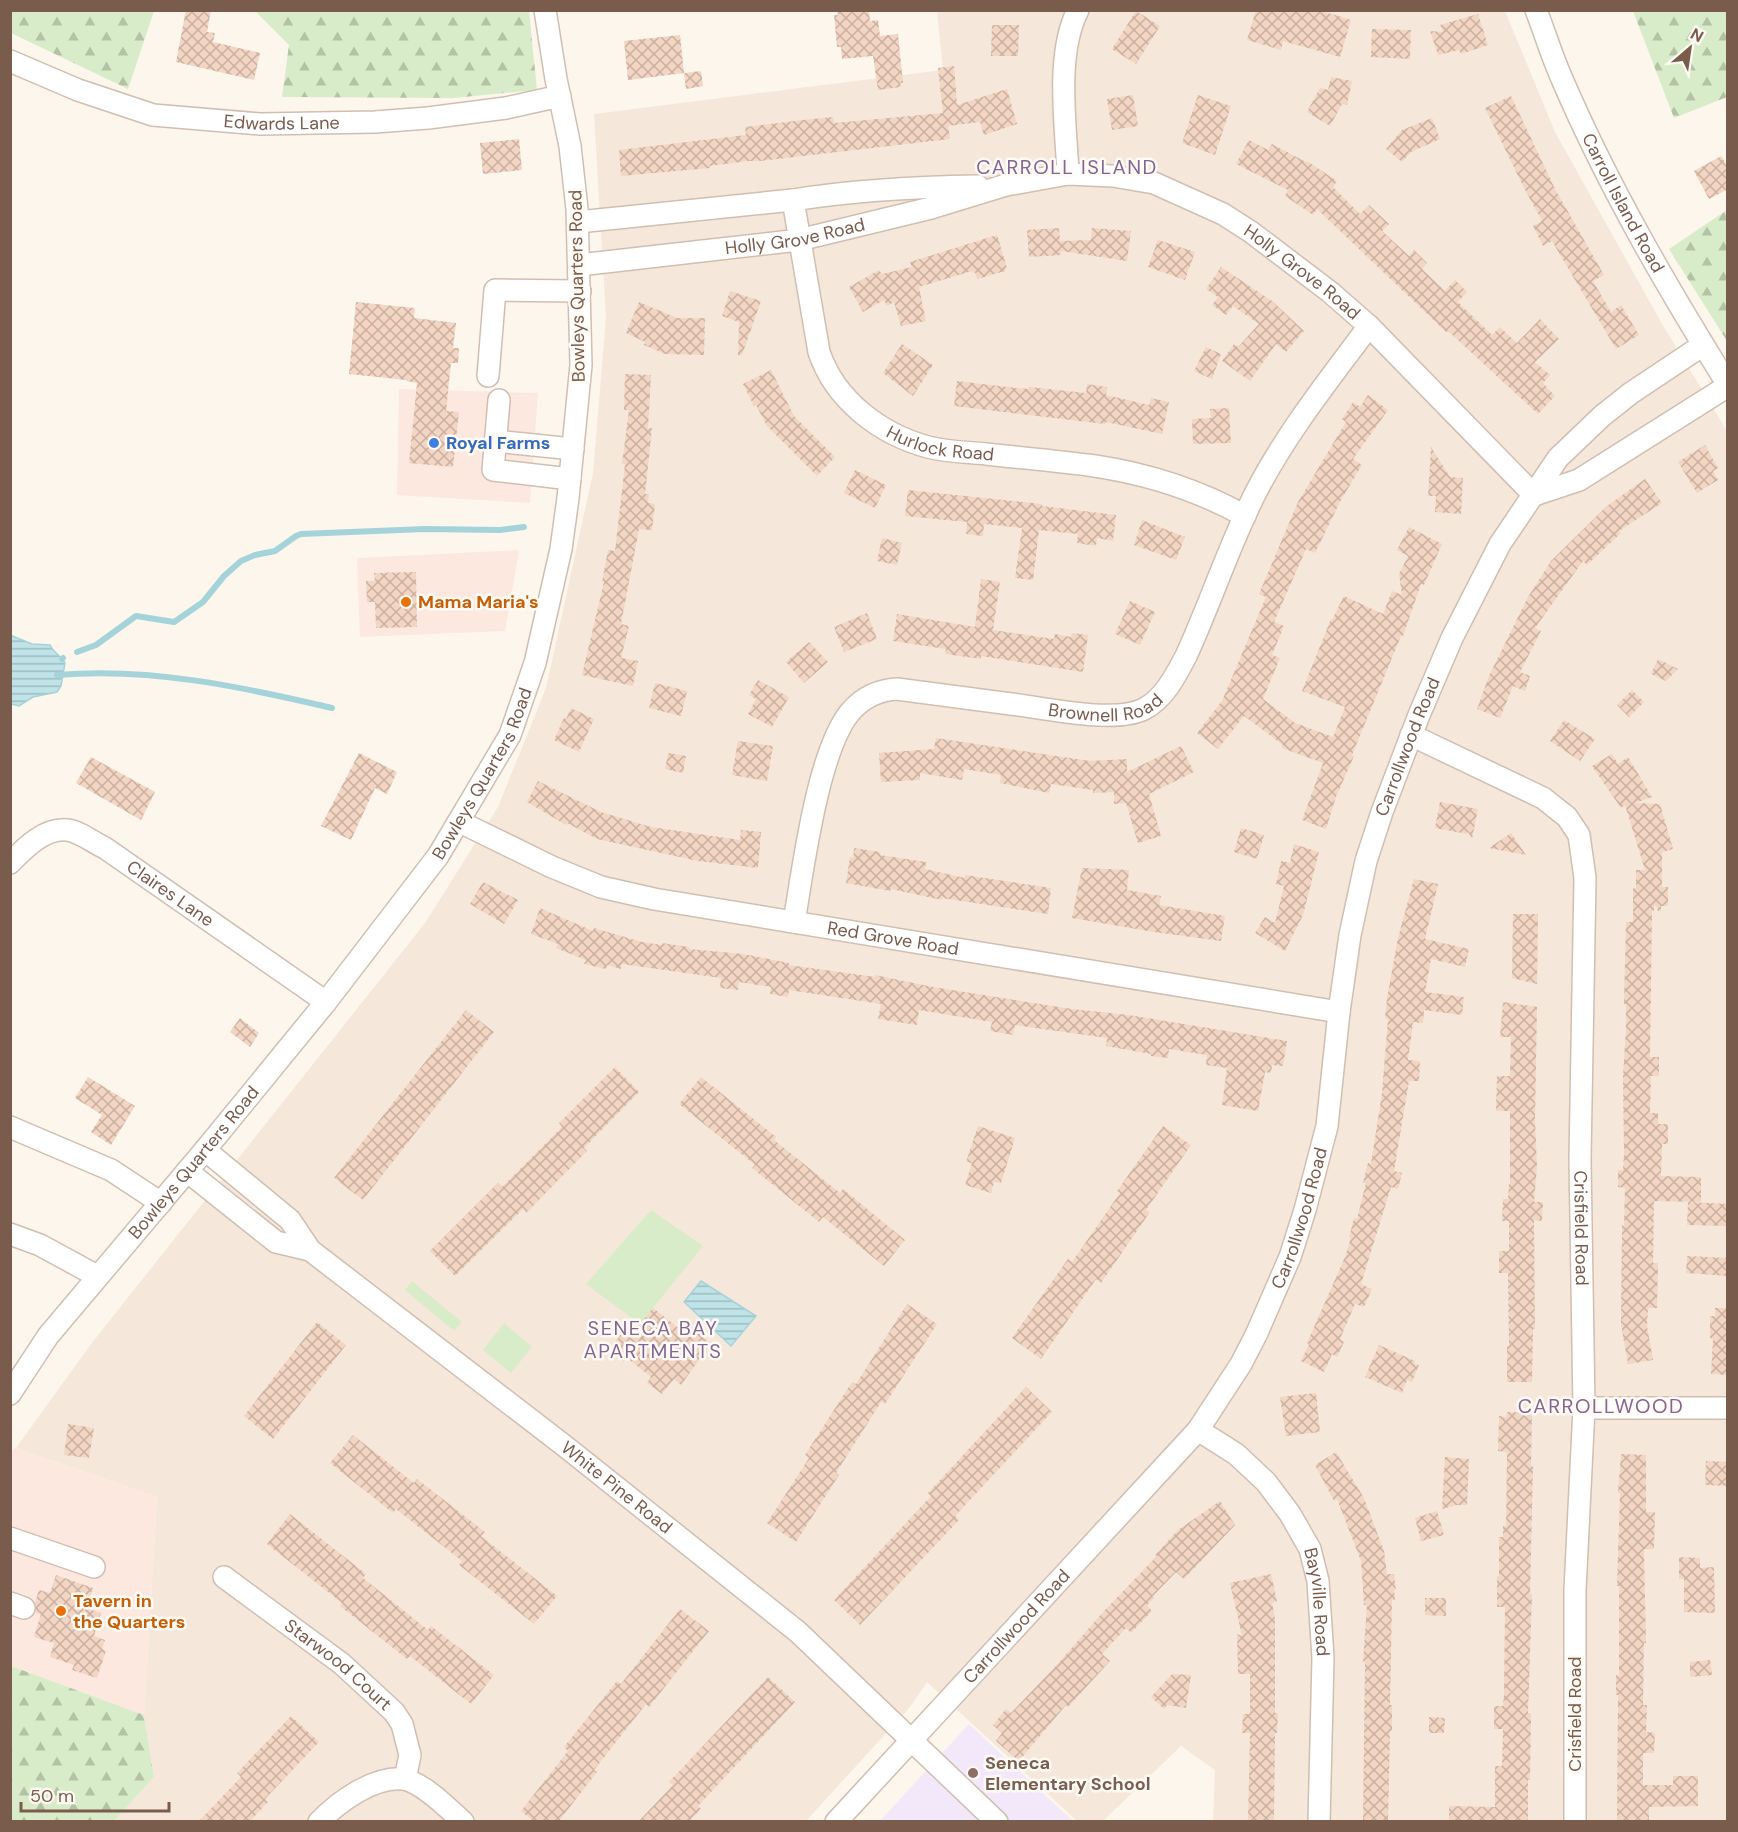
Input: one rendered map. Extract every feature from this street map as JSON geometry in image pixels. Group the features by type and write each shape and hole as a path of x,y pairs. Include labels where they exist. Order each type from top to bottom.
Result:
{"street":[{"name":"Bowleys Quarters Road","path":"10,1394 48,1336 326,1002 438,856 510,735 535,663 561,549 581,365 578,222 570,146 545,10"},
{"path":"1068,174 1065,54 1072,22 1078,10"},
{"name":"Carroll Island Road","path":"1536,10 1561,78 1605,168 1665,281 1728,386"},
{"name":"Edwards Lane","path":"10,62 78,90 153,115 260,124 375,122 428,118 506,108 560,96"},
{"name":"Holly Grove Road","path":"579,265 799,240 931,208 1006,185 1068,174 1135,178 1154,183 1223,214 1322,286 1369,326 1534,495"},
{"name":"Holly Grove Road","path":"578,222 912,187 1006,185"},
{"name":"Hurlock Road","path":"793,200 822,363 841,393 864,414 886,429 912,442 944,450 1095,466 1134,474 1182,487 1245,516"},
{"path":"488,375 495,290 580,291"},
{"name":"Brownell Road","path":"794,922 808,839 824,773 841,726 851,711 861,702 878,692 897,689 1085,714 1122,714 1145,709 1166,689 1186,656 1260,484 1294,427 1369,326"},
{"name":"Carrollwood Road","path":"836,1821 1198,1431 1241,1364 1260,1327 1290,1257 1316,1172 1328,1126 1339,1012 1350,935 1366,861 1431,686 1470,601 1500,544 1552,465 1583,433 1631,393 1703,345"},
{"path":"1534,495 1579,480 1728,386"},
{"path":"499,400 493,470 570,479"},
{"path":"495,441 573,449"},
{"name":"Crisfield Road","path":"1411,735 1544,798 1567,817 1579,835 1585,879 1580,1148 1584,1407 1575,1590 1575,1821"},
{"name":"Red Grove Road","path":"460,822 552,867 601,887 654,899 1339,1012"},
{"name":"Claires Lane","path":"10,863 32,842 51,833 69,830 105,848 326,1002"},
{"path":"10,1127 111,1170 161,1203"},
{"name":"White Pine Road","path":"205,1150 290,1220 310,1250 566,1446 798,1632 997,1821"},
{"name":"White Pine Road","path":"187,1171 276,1242 310,1250"},
{"path":"10,1234 40,1245 96,1276"},
{"path":"1584,1407 1728,1408"},
{"name":"Bayville Road","path":"1198,1431 1236,1454 1266,1482 1290,1514 1310,1549 1318,1581 1323,1658 1318,1821"},
{"path":"10,1538 94,1567"},
{"name":"Starwood Court","path":"224,1577 342,1664 394,1712 402,1724 410,1755 405,1779"},
{"path":"319,1821 331,1809 366,1787 388,1780 405,1779 433,1794 463,1821"}],"shaded area":[{"path":"937,11 1505,11 1555,132 1661,322 1727,431 1727,1821 1213,1821 1215,1770 1181,1746 1103,1821 1077,1821 927,1682 910,1707 806,1821 114,1821 154,1777 144,1715 157,1497 16,1448 91,1344 425,923 498,807 546,688 593,473 606,318 594,114 943,70"},
{"path":"399,389 538,393 530,503 397,495"},
{"path":"519,550 505,631 360,637 357,558"},
{"path":"16,1448 157,1497 144,1715 11,1666 10,1451"},
{"name":"Seneca Elementary School","path":"969,1724 1073,1821 879,1822"}],"green space":[{"path":"10,11 154,11 128,89 11,33"},
{"path":"255,11 529,11 537,90 453,98 282,97 289,45"},
{"path":"1633,11 1727,11 1727,97 1674,118"},
{"path":"1727,210 1727,341 1669,249"},
{"path":"651,1210 703,1246 640,1324 586,1284"},
{"path":"412,1281 462,1322 454,1331 405,1290"},
{"path":"504,1323 532,1347 511,1373 483,1350"},
{"path":"11,1666 144,1715 154,1777 114,1821 11,1821"}],"water":[{"path":"10,635 32,644 50,645 65,663 61,686 57,692 33,697 19,706 11,704"},
{"path":"701,1281 756,1316 731,1346 684,1302"}],"building":[{"path":"186,10 211,10 207,32 215,33 213,42 260,53 254,80 176,62"},
{"path":"837,10 869,10 870,21 878,20 880,36 898,34 903,83 900,83 901,87 878,90 873,56 842,59 841,47 837,47 834,15 838,15"},
{"path":"1256,10 1319,10 1351,20 1340,57 1283,41 1281,50 1247,40"},
{"path":"1136,11 1160,26 1136,64 1112,49"},
{"path":"1478,14 1488,45 1461,54 1459,50 1438,55 1430,31 1443,32 1440,25"},
{"path":"992,25 1019,25 1018,56 991,56"},
{"path":"1372,29 1411,30 1410,59 1371,57"},
{"path":"680,35 684,73 628,80 624,41"},
{"path":"954,66 957,105 1007,89 1017,124 984,135 980,122 948,126 950,139 749,161 709,166 710,168 621,176 619,150 746,135 745,127 803,120 833,117 834,123 943,113 938,68"},
{"path":"701,71 703,86 686,89 684,73"},
{"path":"1331,77 1352,81 1347,105 1342,104 1330,126 1307,112 1320,88 1328,90"},
{"path":"1133,95 1138,126 1112,130 1107,99"},
{"path":"1198,95 1231,106 1215,155 1182,143"},
{"path":"1511,96 1555,189 1604,275 1593,281 1611,312 1621,305 1639,335 1616,349 1552,241 1543,246 1533,226 1542,221 1485,108"},
{"path":"1432,118 1440,139 1411,152 1402,162 1386,149 1402,130"},
{"path":"519,139 522,170 483,174 480,143"},
{"path":"1249,140 1268,150 1272,144 1307,161 1337,181 1333,187 1360,214 1369,205 1389,224 1382,231 1409,256 1414,250 1427,263 1422,269 1445,291 1455,280 1467,292 1458,302 1492,335 1500,327 1517,343 1540,319 1559,339 1535,362 1550,375 1543,383 1555,396 1538,414 1448,331 1446,332 1317,209 1313,215 1285,196 1288,190 1236,164"},
{"path":"1721,156 1728,167 1728,189 1709,199 1694,171"},
{"path":"1059,228 1060,241 1091,240 1092,228 1131,231 1127,261 1061,251 1061,255 1029,257 1027,230"},
{"path":"997,235 1007,268 1005,271 977,279 975,272 972,271 919,287 926,321 901,326 894,302 887,306 884,300 863,312 849,287 879,270 882,274 912,267 910,262"},
{"path":"1158,240 1195,252 1185,280 1148,267"},
{"path":"1221,267 1272,301 1304,331 1286,352 1276,344 1250,381 1222,361 1234,344 1238,347 1259,324 1233,306 1226,315 1212,305 1218,297 1206,289"},
{"path":"730,291 761,301 742,355 738,355 739,322 722,316"},
{"path":"356,302 415,308 414,318 456,323 453,348 459,348 458,363 451,363 446,411 459,412 453,467 409,463 417,383 349,374"},
{"path":"639,302 677,318 705,318 704,355 665,354 644,345 645,342 626,333"},
{"path":"902,344 933,365 913,396 883,373"},
{"path":"1206,347 1221,354 1212,379 1194,371"},
{"path":"771,370 794,416 835,457 817,476 767,426 743,384"},
{"path":"625,374 651,375 648,428 652,428 645,494 649,494 648,503 655,504 652,530 639,529 621,624 629,626 621,658 638,661 633,686 582,675 604,582 602,582 608,550 615,551 629,410 624,410"},
{"path":"957,381 1086,393 1087,384 1107,387 1106,395 1149,405 1151,398 1169,402 1162,434 1106,422 1105,424 954,406"},
{"path":"1368,395 1388,410 1353,459 1362,465 1341,500 1315,553 1306,549 1274,622 1284,626 1272,655 1280,658 1263,699 1295,723 1333,737 1345,707 1302,691 1331,619 1344,596 1383,614 1392,591 1402,595 1399,574 1408,556 1397,550 1409,527 1442,544 1424,585 1421,584 1403,636 1401,636 1352,755 1354,756 1336,797 1326,829 1302,820 1323,763 1282,748 1283,745 1244,716 1218,749 1197,733 1222,701 1266,597 1259,594 1298,502 1346,422 1342,419 1353,402 1360,407"},
{"path":"1229,408 1231,443 1193,444 1192,419 1211,418 1210,409"},
{"path":"1705,445 1718,468 1713,471 1718,480 1697,493 1678,462"},
{"path":"1431,447 1450,477 1463,478 1461,514 1435,512 1436,496 1428,496"},
{"path":"855,470 886,485 875,508 844,493"},
{"path":"1645,479 1662,503 1619,531 1621,533 1587,565 1583,561 1535,628 1541,631 1520,672 1530,676 1525,691 1513,686 1500,718 1477,709 1489,676 1528,597 1551,561 1607,506"},
{"path":"908,490 1042,504 1042,506 1116,515 1113,541 1097,538 1096,546 1077,543 1078,534 1039,530 1033,580 1015,578 1022,528 984,524 983,536 966,534 967,522 905,516"},
{"path":"1142,520 1185,537 1176,560 1134,545"},
{"path":"882,538 902,543 897,565 877,561"},
{"path":"416,572 417,627 376,628 375,602 367,602 366,581 375,581 374,573"},
{"path":"981,579 1000,582 993,630 1054,639 1055,634 1071,637 1072,633 1088,635 1083,672 981,656 981,659 945,654 946,649 893,641 897,614 975,627"},
{"path":"1130,601 1155,612 1140,645 1115,634"},
{"path":"867,613 877,639 844,652 834,627"},
{"path":"809,642 828,662 804,683 786,662"},
{"path":"1658,659 1678,669 1666,681 1651,674"},
{"path":"758,680 789,697 772,727 748,714 756,699 749,695"},
{"path":"655,683 687,691 681,716 649,708"},
{"path":"1632,690 1644,702 1629,717 1617,705"},
{"path":"571,708 594,719 579,752 554,740"},
{"path":"1564,720 1595,739 1580,761 1550,741"},
{"path":"936,738 1090,761 1127,759 1127,772 1181,746 1194,772 1149,794 1161,836 1138,843 1126,803 1114,804 1114,792 1093,793 1093,790 1051,784 1049,793 1000,783 1001,775 964,769 962,780 920,773 920,780 881,782 879,753 934,749"},
{"path":"738,741 773,746 767,781 732,775"},
{"path":"359,753 397,772 387,794 375,788 351,840 321,826"},
{"path":"668,753 686,756 683,773 665,769"},
{"path":"1612,754 1618,764 1628,757 1652,797 1635,803 1660,804 1673,849 1662,852 1662,887 1668,887 1668,906 1661,906 1661,911 1658,911 1654,906 1654,911 1652,911 1650,1057 1659,1057 1659,1076 1651,1076 1650,1113 1658,1113 1658,1124 1668,1124 1668,1144 1662,1144 1661,1176 1701,1177 1701,1202 1654,1201 1653,1263 1658,1263 1657,1308 1648,1308 1647,1326 1653,1360 1628,1364 1621,1325 1622,1225 1624,1226 1625,1188 1618,1187 1618,1170 1623,1170 1624,1154 1626,922 1633,922 1633,888 1636,888 1636,870 1645,870 1625,805 1621,808 1592,766"},
{"path":"91,757 155,792 141,820 76,783"},
{"path":"538,781 601,812 651,827 740,840 741,830 761,832 758,868 698,861 597,839 567,823 566,825 527,802"},
{"path":"1440,802 1478,809 1472,839 1468,832 1467,834 1435,828"},
{"path":"1241,828 1264,835 1257,859 1234,852"},
{"path":"1511,833 1526,855 1489,848"},
{"path":"1294,844 1319,852 1303,915 1285,951 1255,933 1265,917 1275,923 1284,886 1276,884 1281,861 1290,863"},
{"path":"854,848 880,852 880,855 926,862 925,869 965,878 965,875 1051,888 1048,914 942,898 942,900 891,889 890,891 846,883 850,857 853,858"},
{"path":"1082,868 1129,870 1127,890 1161,896 1159,905 1225,916 1221,941 1072,918"},
{"path":"1414,879 1438,884 1425,939 1469,949 1465,967 1431,959 1425,992 1464,997 1462,1015 1424,1010 1423,1023 1413,1022 1408,1060 1420,1061 1419,1081 1409,1081 1394,1171 1402,1173 1398,1189 1391,1187 1361,1284 1372,1289 1364,1307 1355,1304 1340,1339 1344,1342 1337,1357 1332,1354 1324,1372 1301,1361 1345,1257 1354,1218 1357,1219 1366,1183 1363,1183 1368,1163 1371,1164 1382,1093 1388,1019 1385,1018 1387,998 1398,938"},
{"path":"483,882 518,900 504,924 470,904"},
{"path":"540,908 593,931 594,928 642,942 743,954 789,963 789,965 875,977 875,975 933,987 1072,1009 1129,1015 1287,1041 1283,1066 1272,1065 1271,1073 1265,1072 1258,1111 1222,1105 1227,1068 1206,1065 1207,1055 1169,1049 1168,1058 1151,1056 1151,1054 1106,1046 1107,1038 1015,1025 1013,1035 990,1031 992,1022 919,1010 917,1025 878,1019 881,1004 789,990 788,997 770,994 771,987 739,982 738,990 720,988 721,978 622,964 621,969 607,965 606,969 584,964 586,960 556,948 558,944 531,934"},
{"path":"1513,914 1538,914 1537,984 1512,978"},
{"path":"1503,1002 1537,1007 1535,1120 1537,1167 1534,1202 1543,1202 1542,1221 1534,1220 1535,1329 1533,1329 1532,1382 1507,1382 1508,1273 1499,1273 1499,1251 1509,1251 1509,1221 1502,1221 1503,1199 1508,1199 1510,1184 1510,1111 1496,1111 1497,1076 1510,1076 1511,1037 1500,1037"},
{"path":"466,1010 494,1032 363,1200 334,1178"},
{"path":"240,1018 259,1033 250,1047 230,1032"},
{"path":"615,1067 639,1092 584,1148 587,1151 526,1213 523,1209 455,1276 430,1251 498,1183 502,1187 562,1127 559,1123"},
{"path":"88,1077 135,1106 111,1145 91,1132 102,1115 75,1098"},
{"path":"701,1077 776,1137 774,1140 840,1193 843,1189 905,1240 884,1266 823,1217 819,1222 752,1168 755,1165 679,1104"},
{"path":"978,1126 1015,1138 1001,1183 994,1182 991,1193 965,1185 972,1163 966,1162"},
{"path":"1163,1126 1191,1145 1146,1210 1150,1212 1101,1283 1096,1279 1041,1359 1012,1338 1068,1259 1072,1262 1120,1193 1117,1191"},
{"path":"1688,1202 1728,1204 1728,1226 1687,1225"},
{"path":"1687,1256 1728,1258 1728,1276 1686,1273"},
{"path":"907,1304 937,1324 885,1404 881,1402 836,1473 839,1475 796,1542 767,1523 809,1458 805,1455 852,1382 856,1384"},
{"path":"653,1308 690,1337 695,1330 711,1343 681,1385 674,1379 662,1394 647,1383 651,1377 627,1358 623,1362 609,1350 633,1319 640,1324"},
{"path":"1715,1308 1728,1308 1728,1375 1711,1374 1713,1339 1710,1338 1710,1316 1715,1316"},
{"path":"317,1322 346,1345 273,1439 244,1416"},
{"path":"1379,1345 1419,1365 1412,1382 1407,1380 1402,1393 1365,1377"},
{"path":"1026,1387 1052,1412 955,1516 959,1520 860,1625 834,1600 931,1496 928,1493"},
{"path":"1316,1393 1320,1432 1286,1436 1280,1397"},
{"path":"1507,1412 1532,1413 1530,1594 1532,1594 1528,1713 1531,1713 1528,1821 1449,1821 1449,1806 1495,1807 1495,1766 1502,1766 1503,1729 1494,1729 1494,1706 1503,1706 1504,1694 1505,1607 1497,1607 1497,1576 1499,1576 1499,1537 1503,1537 1503,1526 1506,1526 1507,1452 1498,1451 1499,1416 1506,1417"},
{"path":"68,1424 94,1428 89,1458 64,1455"},
{"path":"353,1435 414,1483 417,1479 485,1532 481,1536 557,1596 534,1624 459,1565 462,1561 396,1509 393,1513 330,1463"},
{"path":"1336,1452 1364,1498 1384,1551 1387,1574 1394,1574 1396,1590 1394,1590 1395,1600 1392,1600 1390,1705 1392,1705 1392,1731 1390,1731 1388,1821 1363,1821 1365,1662 1363,1662 1367,1605 1364,1605 1361,1561 1337,1499 1334,1501 1315,1465"},
{"path":"1621,1454 1646,1455 1646,1512 1655,1512 1654,1549 1644,1549 1646,1643 1644,1643 1643,1705 1647,1705 1646,1732 1655,1733 1654,1753 1643,1753 1643,1785 1673,1785 1673,1776 1698,1776 1698,1806 1649,1807 1649,1821 1617,1821 1618,1695 1616,1695 1616,1675 1619,1675 1619,1586 1617,1586 1620,1493 1618,1493"},
{"path":"1445,1457 1469,1459 1467,1505 1442,1509"},
{"path":"1706,1461 1728,1462 1728,1486 1705,1485"},
{"path":"1220,1501 1235,1525 1184,1579 1176,1572 1152,1597 1154,1598 1147,1605 1152,1611 1131,1633 1126,1628 1102,1654 1110,1661 1068,1707 1066,1705 1019,1761 996,1741 1002,1733 993,1725 1006,1709 1011,1713 1054,1668 1178,1530"},
{"path":"1437,1511 1444,1535 1421,1541 1415,1518"},
{"path":"290,1514 366,1574 363,1578 428,1630 431,1626 494,1675 471,1704 410,1656 407,1659 340,1606 342,1603 267,1544"},
{"path":"1679,1557 1700,1558 1700,1568 1714,1567 1715,1613 1684,1612 1684,1579 1679,1579"},
{"path":"1271,1574 1277,1601 1272,1603 1275,1619 1275,1713 1278,1713 1277,1733 1275,1733 1274,1821 1248,1821 1250,1733 1242,1733 1243,1714 1250,1714 1250,1674 1238,1674 1237,1634 1242,1636 1230,1583"},
{"path":"56,1575 93,1588 86,1608 101,1613 94,1636 105,1640 102,1649 106,1651 97,1678 72,1670 74,1665 50,1657 54,1643 34,1637 41,1614 36,1613 35,1603 39,1590 50,1593"},
{"path":"1425,1598 1446,1598 1446,1616 1425,1615"},
{"path":"680,1609 709,1631 649,1707 646,1704 594,1770 597,1772 559,1821 533,1821 521,1811 568,1751 564,1747 617,1681 621,1684"},
{"path":"1710,1660 1712,1675 1690,1677 1690,1662"},
{"path":"1172,1674 1191,1675 1186,1708 1167,1705 1164,1709 1151,1697"},
{"path":"768,1677 795,1702 698,1806 701,1809 689,1821 639,1821 673,1785 669,1782"},
{"path":"291,1716 319,1742 265,1799 268,1802 250,1821 199,1821 241,1777 237,1773"},
{"path":"1429,1717 1445,1718 1444,1733 1429,1733"}],"waterway":[{"path":"77,652 96,645 136,616 174,622 203,602 224,576 241,561 255,555 275,551 301,534 425,529 500,530 524,527"},
{"path":"57,675 92,673 161,676 230,686 332,708"}],"place":[{"name":"Royal Farms","path":"434,443"},
{"name":"Mama Maria's","path":"406,602"},
{"name":"Tavern in the Quarters","path":"61,1611"},
{"name":"Seneca Elementary School","path":"973,1773"}],"district":[{"name":"CARROLL ISLAND","path":"1067,167"},
{"name":"SENECA BAY APARTMENTS","path":"653,1340"},
{"name":"CARROLLWOOD","path":"1601,1406"}]}
